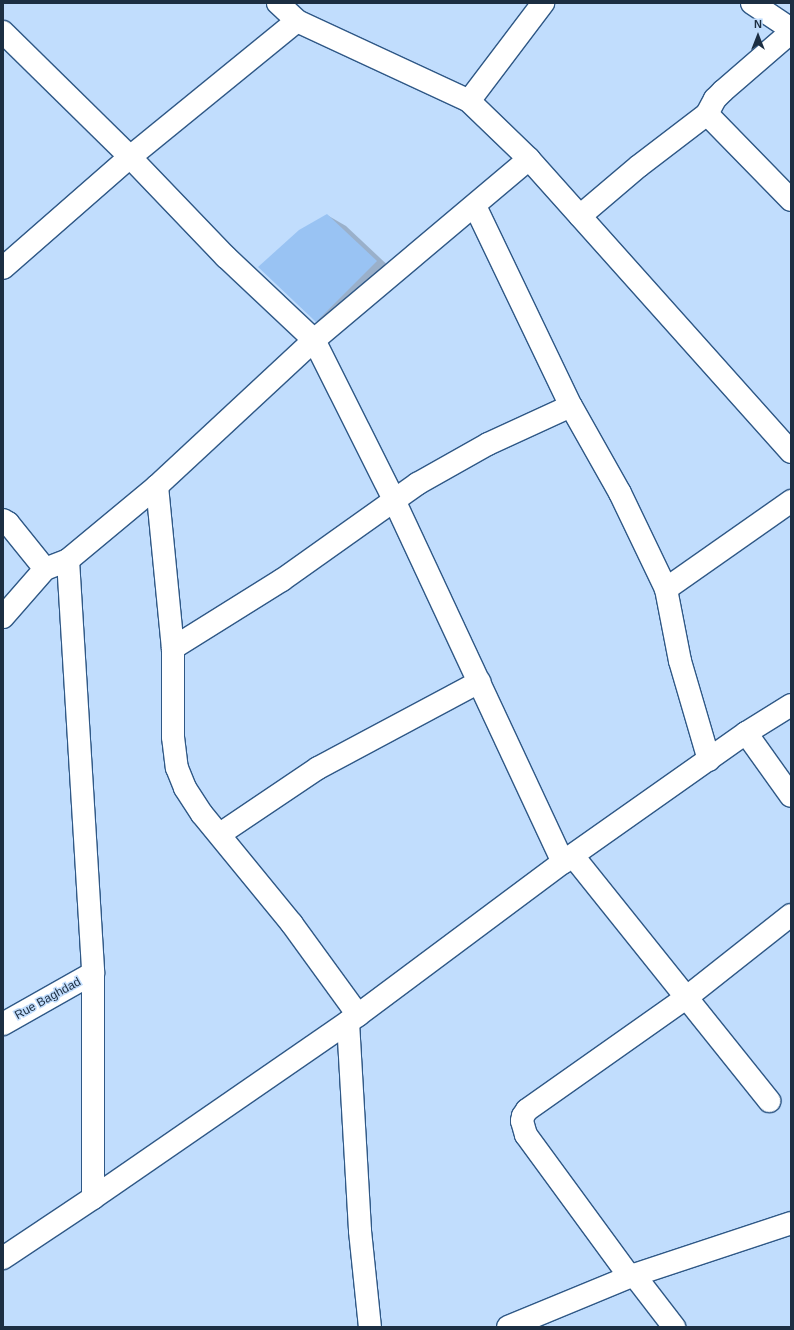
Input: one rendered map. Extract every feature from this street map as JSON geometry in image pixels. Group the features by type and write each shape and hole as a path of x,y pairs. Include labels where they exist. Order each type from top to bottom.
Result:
{"street":[{"path":"469,101 543,3"},
{"path":"752,3 791,29"},
{"path":"3,268 130,157 282,8 469,101 530,159 791,452"},
{"path":"3,32 130,157 226,257 314,340 394,500 479,682 568,859 687,997 769,1101"},
{"path":"580,216 639,166 707,114 715,99 723,91 791,32"},
{"path":"707,114 791,200"},
{"path":"3,617 45,569 68,560 157,486 314,340 530,159"},
{"path":"475,206 571,406 620,493 666,589 680,661 709,760"},
{"path":"173,648 282,580 417,484 488,444 571,406"},
{"path":"157,486 173,648 173,737 177,768 185,788 195,803 292,924 353,1019 360,1231 370,1327"},
{"path":"666,589 791,501"},
{"path":"3,520 8,523 45,569"},
{"path":"68,560 93,973 93,1198"},
{"path":"220,834 318,768 479,682"},
{"path":"3,1258 93,1198 353,1019 568,859 746,733 791,705"},
{"path":"746,733 791,796"},
{"path":"674,1327 632,1276 526,1135 522,1120 528,1110 687,997 791,915"},
{"name":"Rue Baghdad","path":"3,1024 93,973"},
{"path":"508,1327 632,1276 791,1223"}],"building":[{"path":"327,214 377,261 316,322 258,267 299,230"}]}
